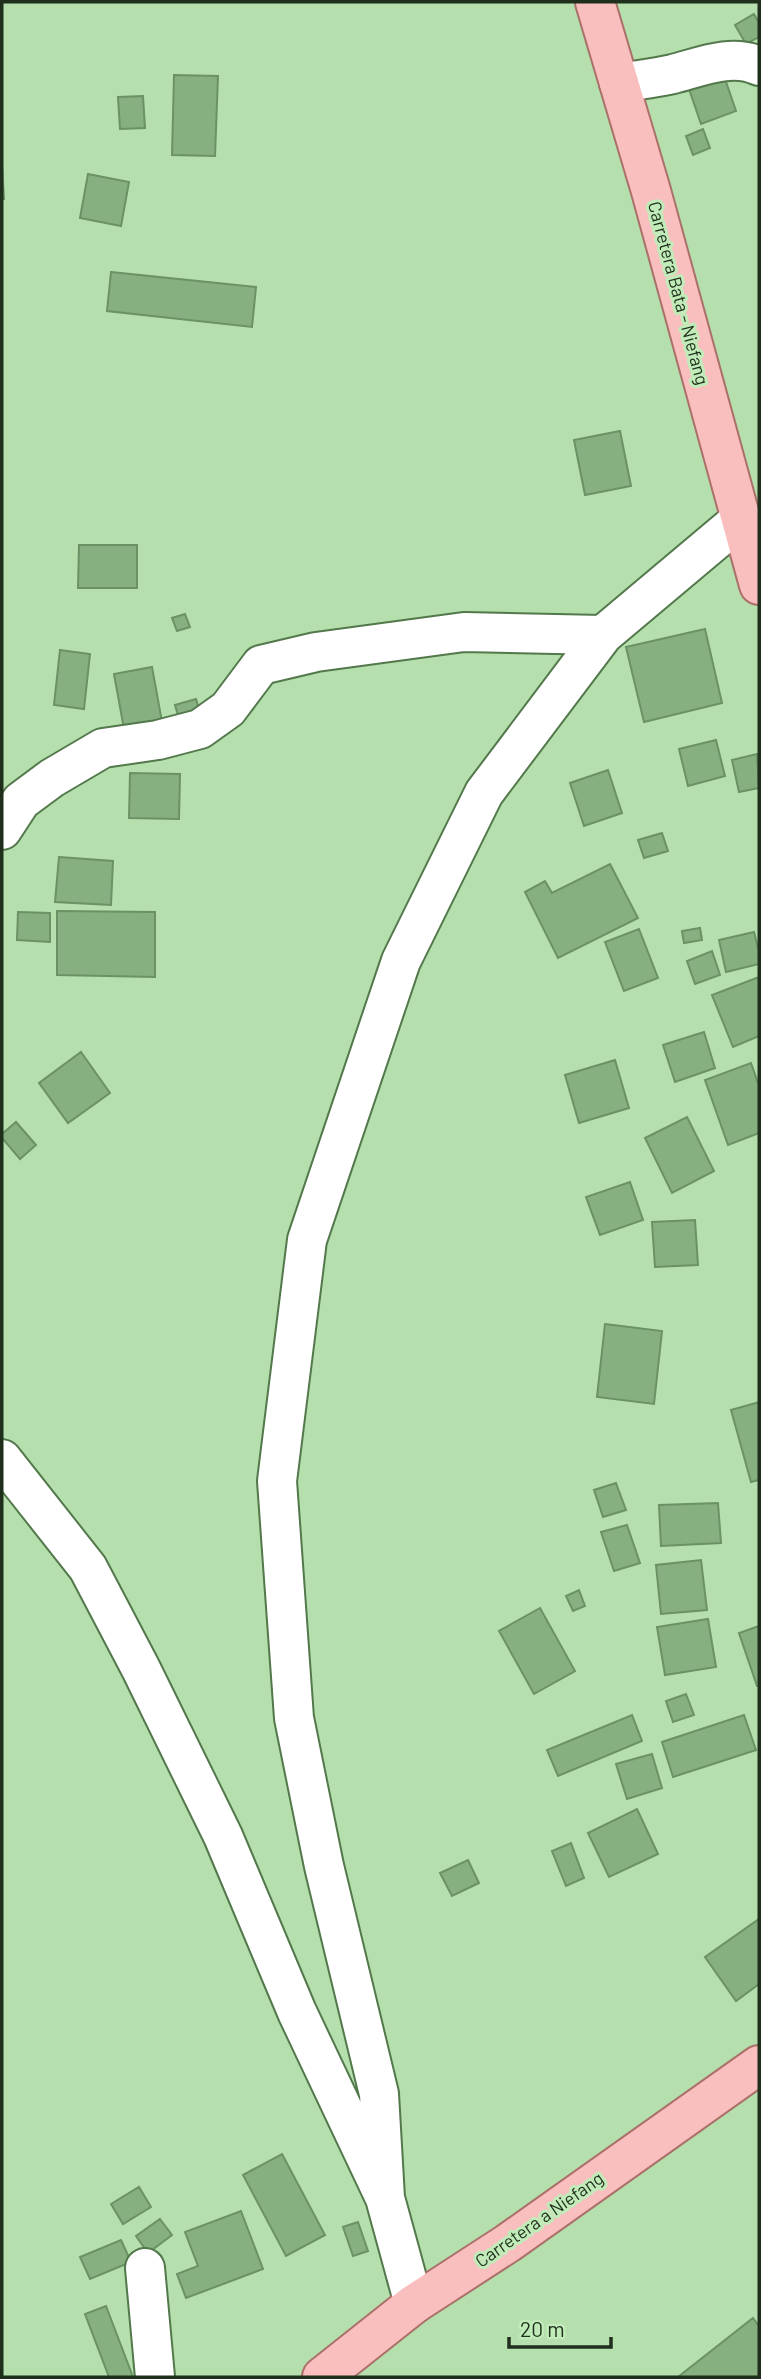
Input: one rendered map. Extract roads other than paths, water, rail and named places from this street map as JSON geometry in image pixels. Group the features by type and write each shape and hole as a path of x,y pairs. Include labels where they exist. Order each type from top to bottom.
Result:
{"main road":[{"name":"Carretera Bata - Niefang","path":"596,2 759,585"},
{"name":"Carretera a Niefang","path":"322,2377 414,2304 508,2243 759,2065"}],"street":[{"path":"619,83 673,74 709,63 751,62 759,66"},
{"path":"386,2198 379,2094 324,1866 294,1718 277,1481 307,1240 401,961 484,793 603,635 741,519"},
{"path":"2,830 22,801 52,778 103,748 158,740 200,729 228,709 261,666 316,652 464,632 603,635"},
{"path":"2,1459 88,1568 223,1836 297,2012 386,2198 414,2304"},
{"path":"145,2267 155,2377"}]}
